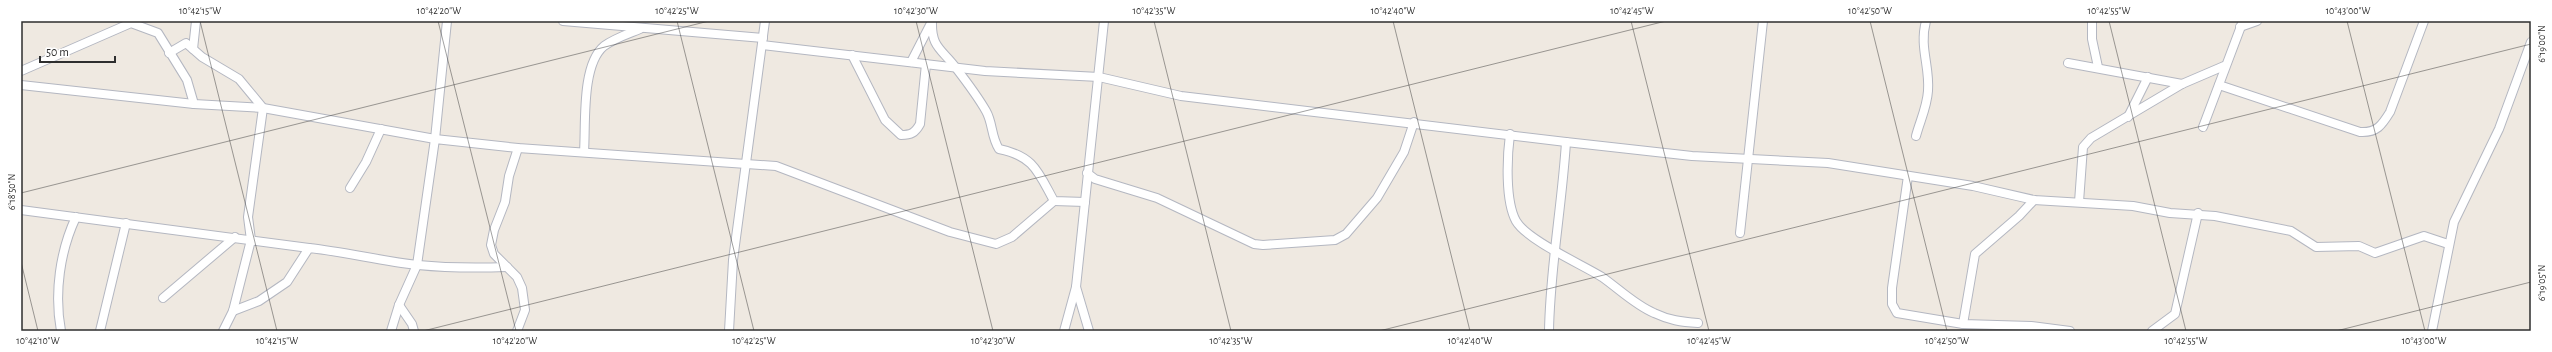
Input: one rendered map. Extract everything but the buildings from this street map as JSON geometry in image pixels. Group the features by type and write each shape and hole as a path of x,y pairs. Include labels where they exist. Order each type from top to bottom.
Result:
{"street":[{"path":"193,49 196,21"},
{"path":"391,331 399,305 417,265 435,139 447,21"},
{"path":"563,21 612,23 985,71 1099,77 1181,96 1414,122 1566,142 1692,156 1750,157 1828,163 1973,186 2034,200 2133,206 2170,213 2198,213 2291,231 2316,247 2358,246 2375,253 2424,236 2448,244"},
{"path":"728,331 732,260 765,21"},
{"path":"911,62 932,21"},
{"path":"932,21 932,35 936,45 955,66 985,110 993,138 999,149 1011,151 1034,165 1054,201"},
{"path":"1064,331 1076,287 1104,21"},
{"path":"1740,233 1750,157 1763,21"},
{"path":"1916,136 1928,91 1922,36 1926,21"},
{"path":"2092,21 2092,40 2098,67"},
{"path":"2203,127 2224,66 2241,24 2257,21"},
{"path":"2218,85 2360,132 2375,131 2382,126 2390,112 2424,21"},
{"path":"21,71 131,23 158,33 187,80 194,104"},
{"path":"584,152 590,68 603,47 616,38 642,28"},
{"path":"2432,331 2448,244 2454,222 2499,129 2531,42"},
{"path":"169,53 186,43 239,80 263,108 248,217 251,240 233,311 223,331"},
{"path":"852,55 886,120 901,135 909,135 916,131 920,124 926,64"},
{"path":"2068,63 2098,67 2182,84"},
{"path":"2078,202 2083,147 2091,138 2182,84 2224,66"},
{"path":"2128,117 2138,94 2148,77"},
{"path":"21,85 194,104 263,108 435,139 518,148 746,163 790,170 950,232 996,244 1012,237 1054,201 1085,202"},
{"path":"1088,173 1095,179 1157,198 1254,244 1263,245 1335,240 1346,234 1377,198 1404,152 1414,122"},
{"path":"350,188 366,162 381,129"},
{"path":"1510,134 1508,174 1513,216 1524,230 1602,278 1644,309 1675,322 1698,323"},
{"path":"1549,331 1550,284 1562,200 1566,142"},
{"path":"518,148 509,176 506,202 491,241 491,250 516,277 522,288 525,310 518,331"},
{"path":"1908,176 1892,288 1893,309 1906,316 1963,324 2031,326 2070,331"},
{"path":"1963,324 1976,254 2019,216 2034,200"},
{"path":"21,210 76,216 309,248 344,251 417,265 472,269 507,267"},
{"path":"2152,331 2175,314 2198,213"},
{"path":"60,331 58,317 61,262 65,239 76,216"},
{"path":"100,331 126,223"},
{"path":"163,298 235,237"},
{"path":"233,311 259,300 287,282 309,248"},
{"path":"1076,287 1089,331"},
{"path":"399,305 412,324 414,331"}]}
